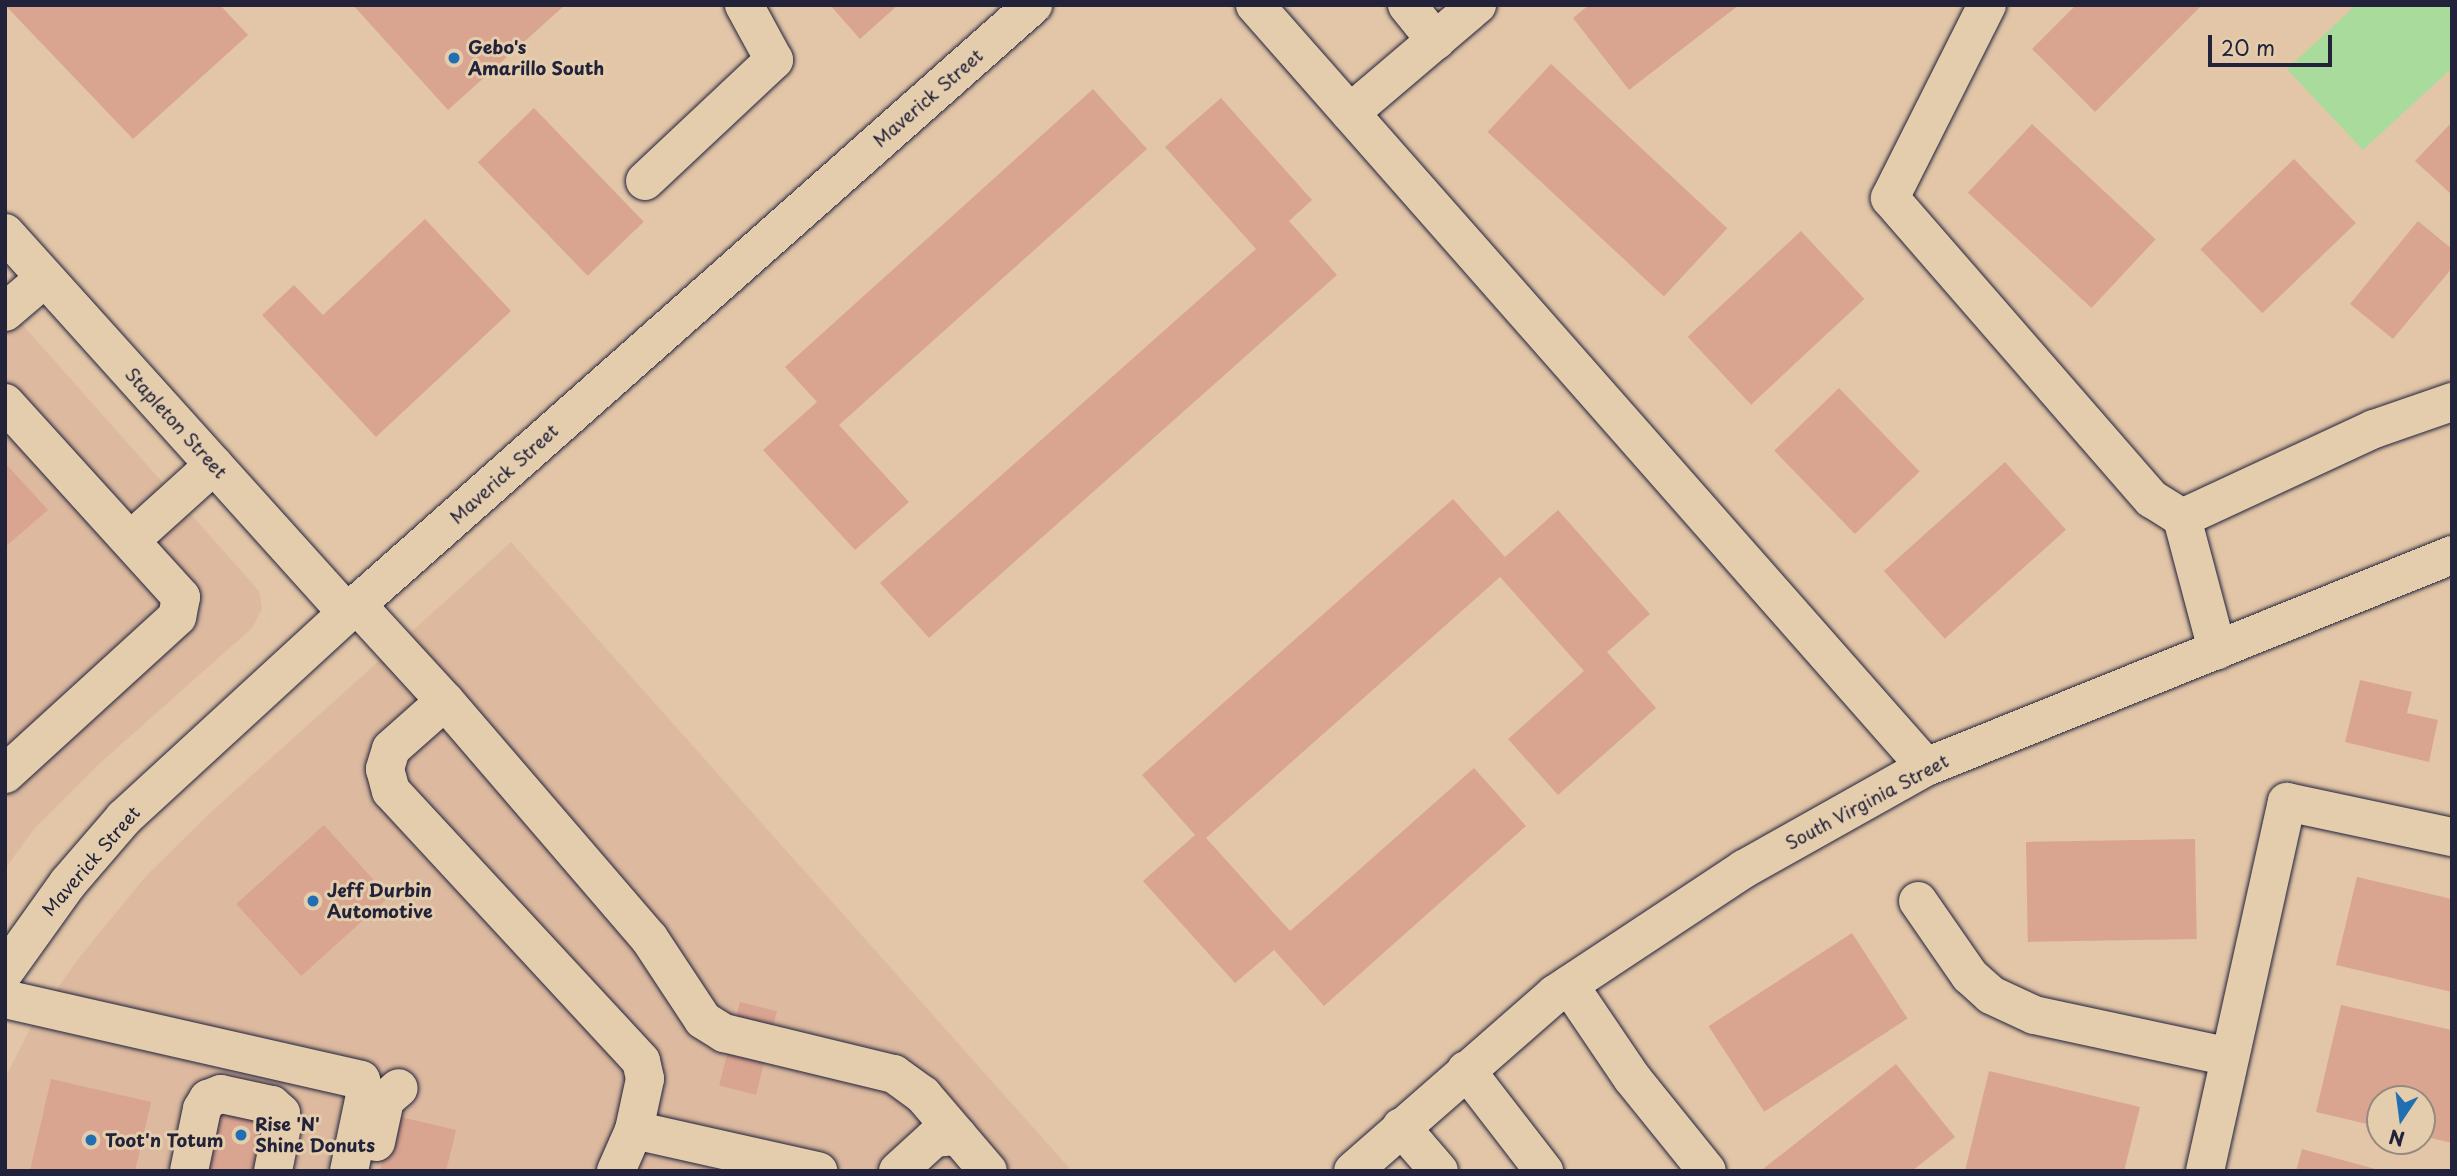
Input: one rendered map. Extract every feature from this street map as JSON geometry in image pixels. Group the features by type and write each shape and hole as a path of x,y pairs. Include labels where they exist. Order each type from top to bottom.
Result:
{"street":[{"path":"645,181 774,60 744,5"},
{"name":"Maverick Street","path":"5,971 68,883 124,818 352,609 1033,5"},
{"path":"1255,5 1926,767"},
{"path":"1407,5 1436,41"},
{"path":"1350,113 1477,5"},
{"path":"1987,5 1890,198 2152,499 2182,518 2217,650"},
{"name":"Stapleton Street","path":"5,233 214,465 352,609 445,701 649,938 703,1020 724,1033 894,1074 923,1095 988,1171"},
{"path":"5,312 45,278"},
{"path":"2182,518 2374,429 2452,402"},
{"path":"5,403 181,597 177,617 5,774"},
{"path":"131,540 214,465"},
{"name":"South Virginia Street","path":"1353,1171 1466,1070 1569,985 1744,869 1926,767 2217,650 2448,566"},
{"path":"445,701 391,749 385,769 391,791 641,1061 645,1079 634,1130 616,1171"},
{"path":"2205,1171 2287,802 2452,837"},
{"path":"1918,901 1970,976 1991,995 2034,1015 2230,1058"},
{"path":"1569,985 1632,1078 1707,1171"},
{"path":"5,999 361,1080 365,1095 349,1171"},
{"path":"1466,1070 1544,1171"},
{"path":"369,1171 385,1100 399,1088"},
{"path":"189,1171 202,1109 208,1099 221,1094 272,1105 281,1113 282,1126 273,1171"},
{"path":"1401,1126 1439,1171"},
{"path":"634,1130 818,1171"},
{"path":"898,1171 934,1138 958,1136"}],"shaded area":[{"path":"5,305 259,591 262,609 252,628 98,765 34,829 5,869"},
{"path":"511,542 1072,1171 5,1171 5,1078 34,1021 79,958 146,876 210,813"}],"green space":[{"path":"2356,5 2452,5 2452,68 2363,150 2287,69"}],"building":[{"path":"5,5 220,5 248,35 133,139"},
{"name":"Gebo's Amarillo South","path":"353,5 565,5 448,110"},
{"path":"830,5 898,5 860,39"},
{"path":"1589,5 1739,5 1629,90 1573,18"},
{"path":"2076,5 2202,5 2095,112 2032,49"},
{"path":"1551,64 1727,228 1664,296 1488,132"},
{"path":"1093,89 1147,149 839,425 909,502 855,550 763,450 817,402 785,367"},
{"path":"1221,98 1312,200 1289,221 1337,275 929,638 880,583 1256,249 1165,147"},
{"path":"534,108 644,222 588,276 478,162"},
{"path":"2452,122 2452,195 2415,161"},
{"path":"2032,124 2156,239 2091,308 1968,193"},
{"path":"2294,159 2356,223 2262,313 2200,249"},
{"path":"425,219 511,311 376,437 262,315 294,285 323,315"},
{"path":"2418,221 2452,249 2452,268 2393,339 2350,304"},
{"path":"1801,231 1864,299 1751,405 1688,337"},
{"path":"1839,388 1920,471 1855,534 1774,451"},
{"path":"2005,462 2066,530 1945,639 1884,571"},
{"path":"5,463 48,510 5,547"},
{"path":"1453,499 1505,557 1558,510 1650,614 1607,652 1656,708 1558,795 1508,739 1584,671 1500,577 1206,838 1290,931 1474,768 1526,826 1324,1006 1274,950 1235,983 1143,881 1195,835 1142,775"},
{"path":"2360,680 2412,692 2407,713 2438,720 2429,762 2345,742"},
{"path":"324,825 389,897 301,976 236,904"},
{"path":"2195,839 2197,939 2028,942 2026,842"},
{"path":"2357,877 2452,899 2452,992 2336,965"},
{"path":"1852,933 1908,1019 1764,1112 1709,1026"},
{"path":"740,1002 777,1011 756,1095 719,1085"},
{"path":"2341,1005 2452,1030 2452,1143 2436,1139 2436,1085 2366,1085 2366,1124 2316,1112"},
{"path":"1896,1064 1955,1137 1912,1171 1763,1169"},
{"path":"1989,1071 2140,1107 2124,1171 1965,1171"},
{"path":"51,1079 151,1102 135,1171 30,1171"},
{"name":"Rise 'N' Shine Donuts","path":"220,1111 270,1122 268,1171 198,1171"},
{"path":"392,1115 456,1130 446,1171 380,1171"},
{"path":"2302,1149 2379,1170 2379,1171 2296,1171"}],"place":[{"name":"Gebo's Amarillo South","path":"454,58"},
{"name":"Jeff Durbin Automotive","path":"313,901"},
{"name":"Rise 'N' Shine Donuts","path":"241,1135"},
{"name":"Toot'n Totum","path":"91,1140"}]}
